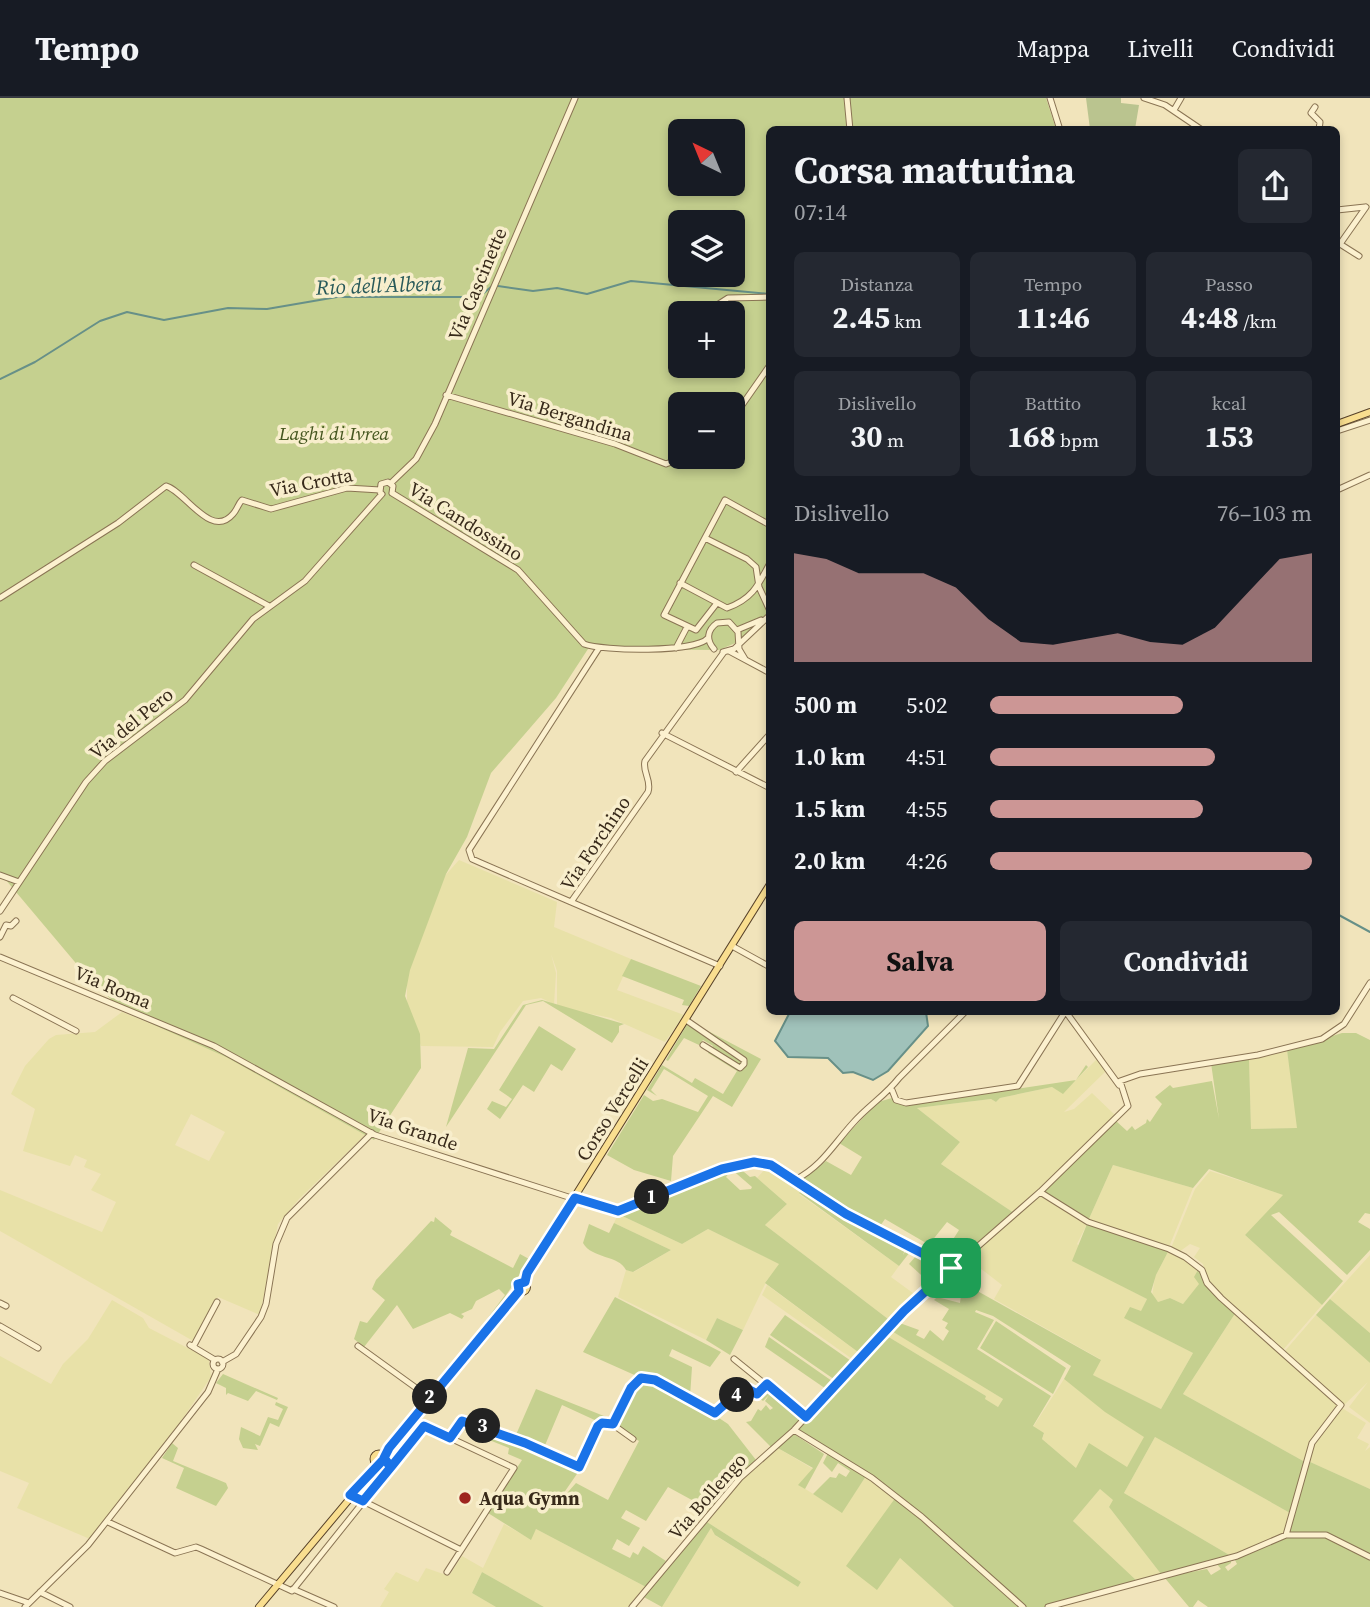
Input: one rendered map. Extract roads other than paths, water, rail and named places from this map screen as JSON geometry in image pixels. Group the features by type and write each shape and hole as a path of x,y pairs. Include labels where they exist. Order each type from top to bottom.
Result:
{"main road":[{"path":"1340,423 1370,412"},
{"name":"Corso Vercelli","path":"430,1398 519,1291 527,1289 527,1273 766,891"},
{"path":"259,1607 430,1398"}],"street":[{"name":"Via Cascinette","path":"392,487 425,445 575,98"},
{"path":"847,98 850,126"},
{"path":"1050,98 1059,126"},
{"path":"1144,98 1174,110 1196,126"},
{"path":"1174,110 1181,98"},
{"path":"1314,107 1311,113 1320,121 1319,126"},
{"path":"1340,209 1368,207"},
{"path":"1359,256 1340,244 1368,207"},
{"path":"723,301 728,298 766,297"},
{"path":"745,401 766,371"},
{"name":"Via Bergandina","path":"446,394 615,444 668,463"},
{"path":"1340,430 1370,420"},
{"path":"1340,489 1370,475"},
{"path":"381,492 382,483 392,487"},
{"name":"Via Crotta","path":"0,597 118,523 166,486 205,517 219,521 231,517 242,500 271,509 347,488 381,492"},
{"path":"381,492 392,487"},
{"name":"Via Candossino","path":"392,487 518,570 579,640 599,648"},
{"name":"Via del Pero","path":"0,911 86,782 105,761 185,701 206,679 244,628 305,580 381,492"},
{"path":"717,603 698,628 687,627 663,613 725,500 766,523"},
{"path":"705,538 753,564 766,609"},
{"path":"194,565 269,606"},
{"path":"680,583 727,608 745,602 759,587 766,572"},
{"path":"737,630 766,616"},
{"path":"722,651 766,617"},
{"path":"701,644 708,638 711,628 719,622 729,622 737,630 740,652 745,659"},
{"path":"677,648 687,627"},
{"path":"708,638 722,651"},
{"path":"571,902 472,859 469,850 599,648 677,648 701,644 745,659 766,671"},
{"name":"Via Forchino","path":"720,966 571,902 648,792 649,779 644,766 662,733 719,661 722,651"},
{"path":"662,733 766,786"},
{"path":"736,772 766,738"},
{"path":"0,875 19,882"},
{"path":"0,937 6,925 11,926 16,921"},
{"path":"732,946 766,965"},
{"name":"Via Roma","path":"0,957 214,1046"},
{"path":"1067,1015 1119,1086 1130,1076 1258,1055 1322,1039 1338,1031 1370,984"},
{"path":"13,998 76,1031"},
{"path":"795,1180 822,1163 852,1124 892,1090 899,1078 962,1015"},
{"path":"892,1090 897,1100 906,1103 1018,1086 1063,1015"},
{"path":"686,1020 744,1060 744,1064 740,1068 703,1045"},
{"name":"Via Grande","path":"214,1046 372,1133 609,1210 627,1209 675,1186 722,1169 754,1162 771,1165 846,1214 951,1268"},
{"name":"Via Bollengo","path":"632,1607 749,1469 794,1430 904,1311 1040,1192 1128,1106 1129,1102 1119,1086"},
{"path":"0,1593 27,1605 108,1522 208,1392 222,1362 236,1354 261,1317 266,1304 276,1244 287,1218 372,1133"},
{"path":"1040,1192 1088,1223 1169,1249 1199,1266 1207,1283 1221,1298 1341,1405 1312,1443 1286,1535"},
{"path":"217,1302 191,1346 222,1362"},
{"path":"0,1326 38,1348"},
{"path":"358,1346 430,1398"},
{"path":"734,1359 806,1417"},
{"path":"215,1360 214,1367 218,1369"},
{"path":"612,1424 634,1384 641,1378 655,1380 715,1413 744,1387 757,1394 767,1384"},
{"path":"412,1420 514,1468 447,1572"},
{"path":"450,1438 457,1424 466,1421 579,1467 600,1424 612,1424 633,1439"},
{"path":"293,1589 424,1426"},
{"path":"794,1430 872,1478 922,1517 1023,1607"},
{"path":"380,1460 390,1468"},
{"path":"350,1495 461,1550"},
{"path":"108,1522 175,1553 196,1547 334,1607"},
{"path":"323,1528 337,1535"},
{"path":"1048,1607 1237,1556 1286,1535 1326,1535 1370,1557"},
{"path":"40,1592 70,1607"}],"water":[{"path":"788,1015 926,1015 928,1026 888,1071 873,1080 853,1072 843,1073 828,1058 788,1057 775,1041"}],"waterway":[{"name":"Rio dell'Albera","path":"498,286 533,291 557,288 587,294 631,281 766,294"},
{"name":"Rio dell'Albera","path":"0,379 35,362 100,321 127,312 164,320 228,308 267,309 337,297 479,297 492,286"},
{"name":"Rio dell'Albera","path":"1340,916 1370,932"}],"place":[{"name":"Aqua Gymn","path":"465,1498"}],"park label":[{"name":"Laghi di Ivrea","path":"334,433"}]}
